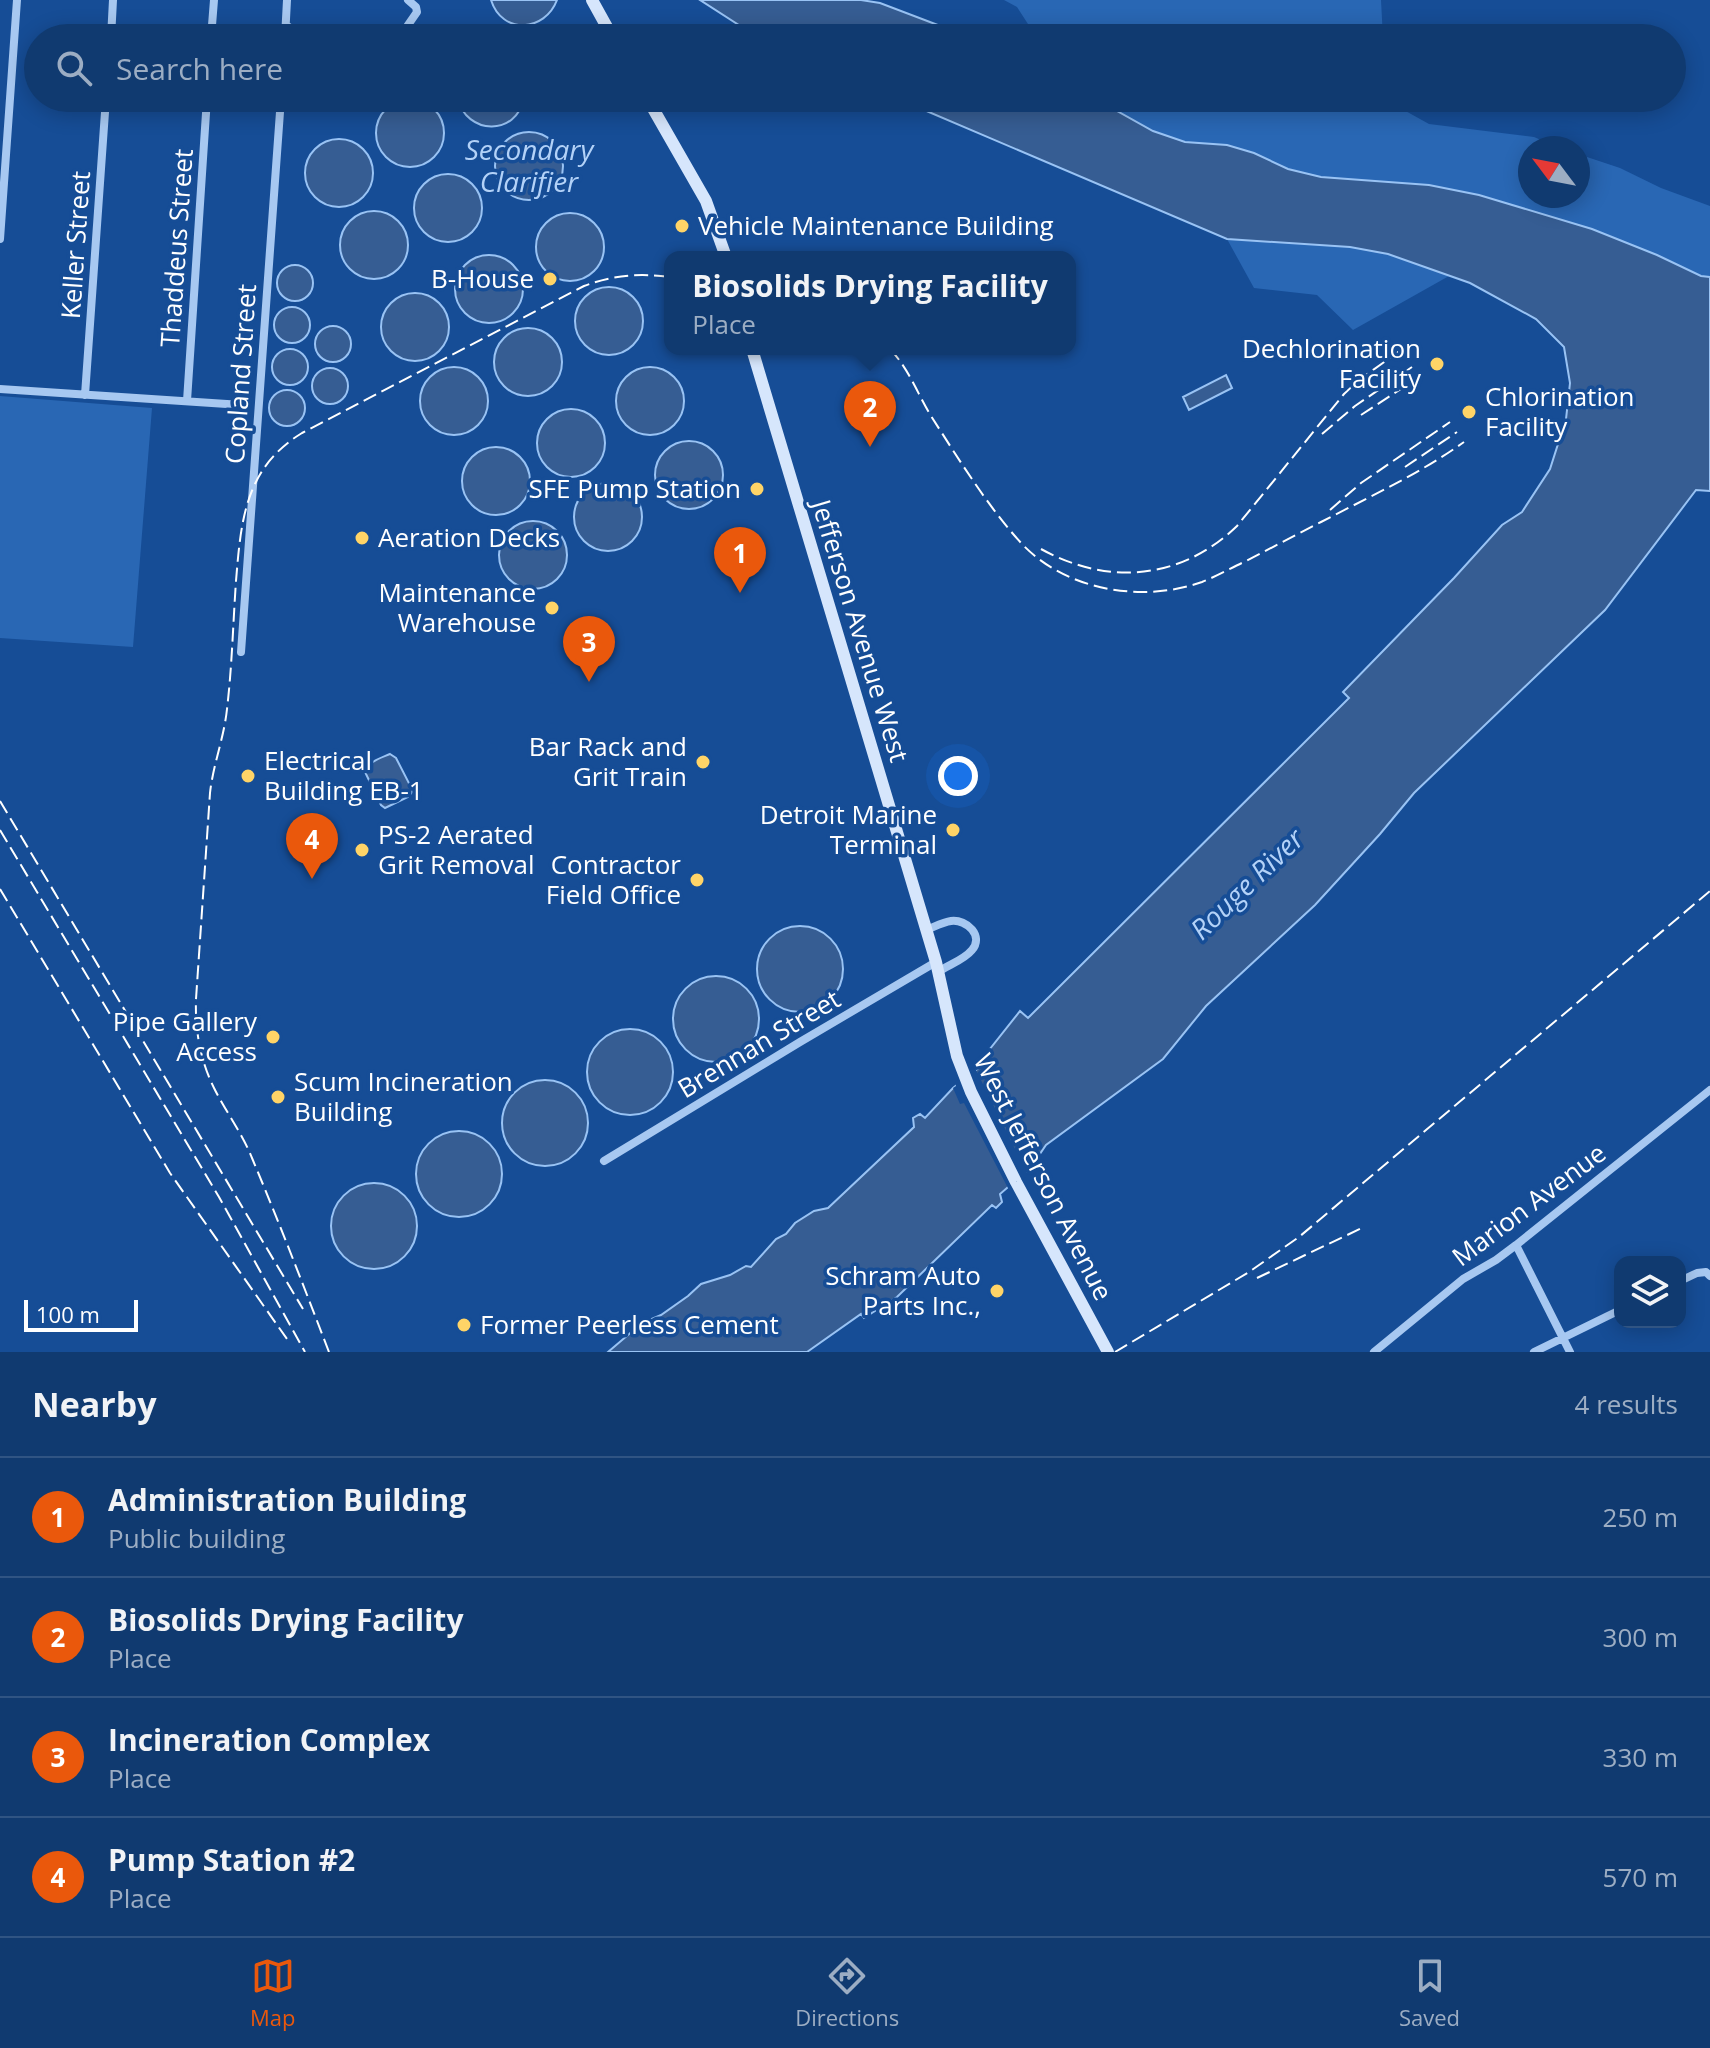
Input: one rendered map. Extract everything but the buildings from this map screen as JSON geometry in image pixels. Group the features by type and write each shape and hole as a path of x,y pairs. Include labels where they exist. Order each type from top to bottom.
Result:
{"main road":[{"path":"592,0 605,24"},
{"path":"655,112 706,201 724,251"},
{"name":"Jefferson Avenue West","path":"754,355 937,967"},
{"name":"West Jefferson Avenue","path":"937,967 963,1073 1016,1182 1108,1352"}],"street":[{"path":"0,239 17,0"},
{"path":"112,24 113,0"},
{"path":"212,24 214,0"},
{"path":"286,24 287,0"},
{"path":"408,0 417,12 409,24"},
{"name":"Keller Street","path":"85,395 105,112"},
{"name":"Thaddeus Street","path":"187,401 206,112"},
{"name":"Copland Street","path":"241,652 280,112"},
{"path":"0,389 242,405"},
{"name":"Brennan Street","path":"604,1161 800,1042 937,967 969,953 975,946 975,936 965,923 949,921 926,930"},
{"name":"Marion Avenue","path":"1374,1352 1463,1279 1516,1245 1710,1090"},
{"path":"1516,1245 1570,1352"},
{"path":"1686,1278 1706,1272 1710,1276"},
{"path":"1534,1352 1614,1313"}],"shaded area":[{"path":"1004,0 1381,0 1382,24 1028,24 1017,7"},
{"path":"1119,112 1407,112 1429,124 1526,136 1518,136 1518,207 1429,185 1321,177 1288,169 1254,153 1227,145 1185,142 1153,131"},
{"path":"1590,158 1620,168 1661,188 1710,206 1710,277 1701,276 1592,229 1522,208 1590,208"},
{"path":"1227,239 1350,247 1388,254 1449,276 1353,330 1317,295 1254,288"},
{"path":"0,396 152,408 133,647 0,638"}],"water":[{"path":"491,0 557,0 543,18 529,24 514,24 497,11"},
{"path":"700,0 861,0 880,3 935,24 737,24"},
{"name":"Secondary Clarifier","path":"383,112 437,112 444,126 444,140 439,152 429,162 417,167 403,167 391,162 381,152 376,140 376,126"},
{"path":"464,112 518,112 502,125 480,125"},
{"name":"Rouge River","path":"929,112 1119,112 1153,131 1185,142 1227,145 1254,153 1288,169 1321,177 1429,185 1479,195 1592,229 1701,276 1710,277 1710,491 1696,490 1605,610 1414,793 1315,905 1206,1006 1163,1059 1046,1145 1031,1167 1000,1194 1002,1202 996,1208 992,1205 897,1297 864,1318 861,1314 807,1352 608,1352 642,1323 661,1315 701,1284 730,1275 746,1266 751,1267 795,1223 814,1211 828,1208 914,1127 913,1118 920,1114 925,1118 953,1088 980,1067 978,1064 1020,1011 1028,1018 1349,698 1343,692 1502,525 1522,512 1550,469 1566,419 1570,383 1564,347 1536,319 1470,283 1388,254 1350,247 1227,239"},
{"name":"Secondary Clarifier","path":"522,132 536,132 548,137 558,147 563,166 558,185 548,195 536,200 522,200 510,195 500,185 495,173 495,159 500,147 510,137"},
{"path":"332,139 346,139 358,144 368,154 373,173 368,192 358,202 346,207 332,207 320,202 310,192 305,180 305,166 310,154 320,144"},
{"name":"Secondary Clarifier","path":"441,174 455,174 467,179 477,189 482,208 477,227 467,237 455,242 441,242 429,237 419,227 414,215 414,201 419,189 429,179"},
{"name":"Secondary Clarifier","path":"367,211 381,211 393,216 403,226 408,245 403,264 393,274 381,279 367,279 355,274 345,264 340,252 340,238 345,226 355,216"},
{"name":"Secondary Clarifier","path":"563,213 577,213 589,218 599,228 604,247 599,266 589,276 577,281 563,281 551,276 541,266 536,254 536,240 541,228 551,218"},
{"name":"Secondary Clarifier","path":"482,255 496,255 508,260 518,270 523,289 518,308 508,318 496,323 482,323 470,318 460,308 455,296 455,282 460,270 470,260"},
{"path":"295,265 308,270 313,283 308,296 295,301 282,296 277,283 282,270"},
{"path":"602,287 616,287 628,292 638,302 643,321 638,340 628,350 616,355 602,355 590,350 580,340 575,328 575,314 580,302 590,292"},
{"path":"408,293 422,293 434,298 444,308 449,327 444,346 434,356 422,361 408,361 396,356 386,346 381,334 381,320 386,308 396,298"},
{"path":"292,307 305,312 310,325 305,338 292,343 279,338 274,325 279,312"},
{"path":"333,326 346,331 351,344 346,357 333,362 320,357 315,344 320,331"},
{"path":"521,328 535,328 547,333 557,343 562,362 557,381 547,391 535,396 521,396 509,391 499,381 494,369 494,355 499,343 509,333"},
{"path":"290,349 303,354 308,367 303,380 290,385 277,380 272,367 277,354"},
{"path":"447,367 461,367 473,372 483,382 488,401 483,420 473,430 461,435 447,435 435,430 425,420 420,408 420,394 425,382 435,372"},
{"path":"643,367 657,367 669,372 679,382 684,401 679,420 669,430 657,435 643,435 631,430 621,420 616,408 616,394 621,382 631,372"},
{"path":"330,368 343,373 348,386 343,399 330,404 317,399 312,386 317,373"},
{"path":"1226,375 1232,388 1189,410 1183,397"},
{"path":"287,390 300,395 305,408 300,421 287,426 274,421 269,408 274,395"},
{"path":"564,409 578,409 590,414 600,424 605,443 600,462 590,472 578,477 564,477 552,472 542,462 537,450 537,436 542,424 552,414"},
{"path":"682,441 696,441 708,446 718,456 723,475 718,494 708,504 696,509 682,509 670,504 660,494 655,482 655,468 660,456 670,446"},
{"path":"489,447 503,447 515,452 525,462 530,481 525,500 515,510 503,515 489,515 477,510 467,500 462,488 462,474 467,462 477,452"},
{"path":"601,483 615,483 627,488 637,498 642,517 637,536 627,546 615,551 601,551 589,546 579,536 574,524 574,510 579,498 589,488"},
{"path":"526,521 540,521 552,526 562,536 567,555 562,574 552,584 540,589 526,589 514,584 504,574 499,562 499,548 504,536 514,526"},
{"path":"390,754 396,758 413,791 408,797 385,808 365,772 372,763"},
{"path":"800,926 824,933 836,945 843,969 836,993 824,1005 800,1012 776,1005 764,993 757,969 764,945 776,933"},
{"path":"716,976 740,983 752,995 759,1019 752,1043 740,1055 716,1062 692,1055 680,1043 673,1019 680,995 692,983"},
{"path":"630,1029 654,1036 666,1048 673,1072 666,1096 654,1108 630,1115 606,1108 594,1096 587,1072 594,1048 606,1036"},
{"path":"545,1080 569,1087 581,1099 588,1123 581,1147 569,1159 545,1166 521,1159 509,1147 502,1123 509,1099 521,1087"},
{"path":"459,1131 483,1138 495,1150 502,1174 495,1198 483,1210 459,1217 435,1210 423,1198 416,1174 423,1150 435,1138"},
{"path":"374,1183 398,1190 410,1202 417,1226 410,1250 398,1262 374,1269 350,1262 338,1250 331,1226 338,1202 350,1190"}],"pier":[{"path":"974,1066 1015,1149 1020,1154 1023,1152 1030,1165 1027,1176 1010,1192 964,1103 960,1104 953,1088 955,1082"}],"railway":[{"path":"329,1352 248,1149 209,1077 196,1022 210,793 227,709 240,537 250,497 268,462 302,433 584,286 626,276 664,276"},
{"path":"1041,549 1092,569 1118,572 1143,572 1192,558 1237,526 1344,394 1401,350"},
{"path":"894,355 974,482 1022,544 1061,573 1083,582 1131,592 1155,592 1202,582 1394,485 1464,442"},
{"path":"1322,434 1355,406 1412,367"},
{"path":"1361,415 1419,377"},
{"path":"1330,510 1361,483 1450,422"},
{"path":"1405,467 1457,432"},
{"path":"0,801 303,1309"},
{"path":"0,830 219,1197 305,1352"},
{"path":"0,889 170,1173 287,1339"},
{"path":"1115,1352 1249,1272 1299,1237 1710,891"},
{"path":"1257,1278 1364,1227"}],"place":[{"name":"Vehicle Maintenance Building","path":"682,226"},
{"name":"B-House","path":"550,279"},
{"name":"Dechlorination Facility","path":"1437,364"},
{"name":"Chlorination Facility","path":"1469,412"},
{"name":"Biosolids Drying Facility","path":"870,447"},
{"name":"SFE Pump Station","path":"757,489"},
{"name":"Aeration Decks","path":"362,538"},
{"name":"Administration Building","path":"740,593"},
{"name":"Maintenance Warehouse","path":"552,608"},
{"name":"Incineration Complex","path":"589,682"},
{"name":"Bar Rack and Grit Train","path":"703,762"},
{"name":"Electrical Building EB-1","path":"248,776"},
{"name":"Detroit Marine Terminal","path":"953,830"},
{"name":"PS-2 Aerated Grit Removal","path":"362,850"},
{"name":"Pump Station #2","path":"312,879"},
{"name":"Contractor Field Office","path":"697,880"},
{"name":"Pipe Gallery Access","path":"273,1037"},
{"name":"Scum Incineration Building","path":"278,1097"},
{"name":"Schram Auto Parts Inc.,","path":"997,1291"},
{"name":"Former Peerless Cement","path":"464,1325"}]}
